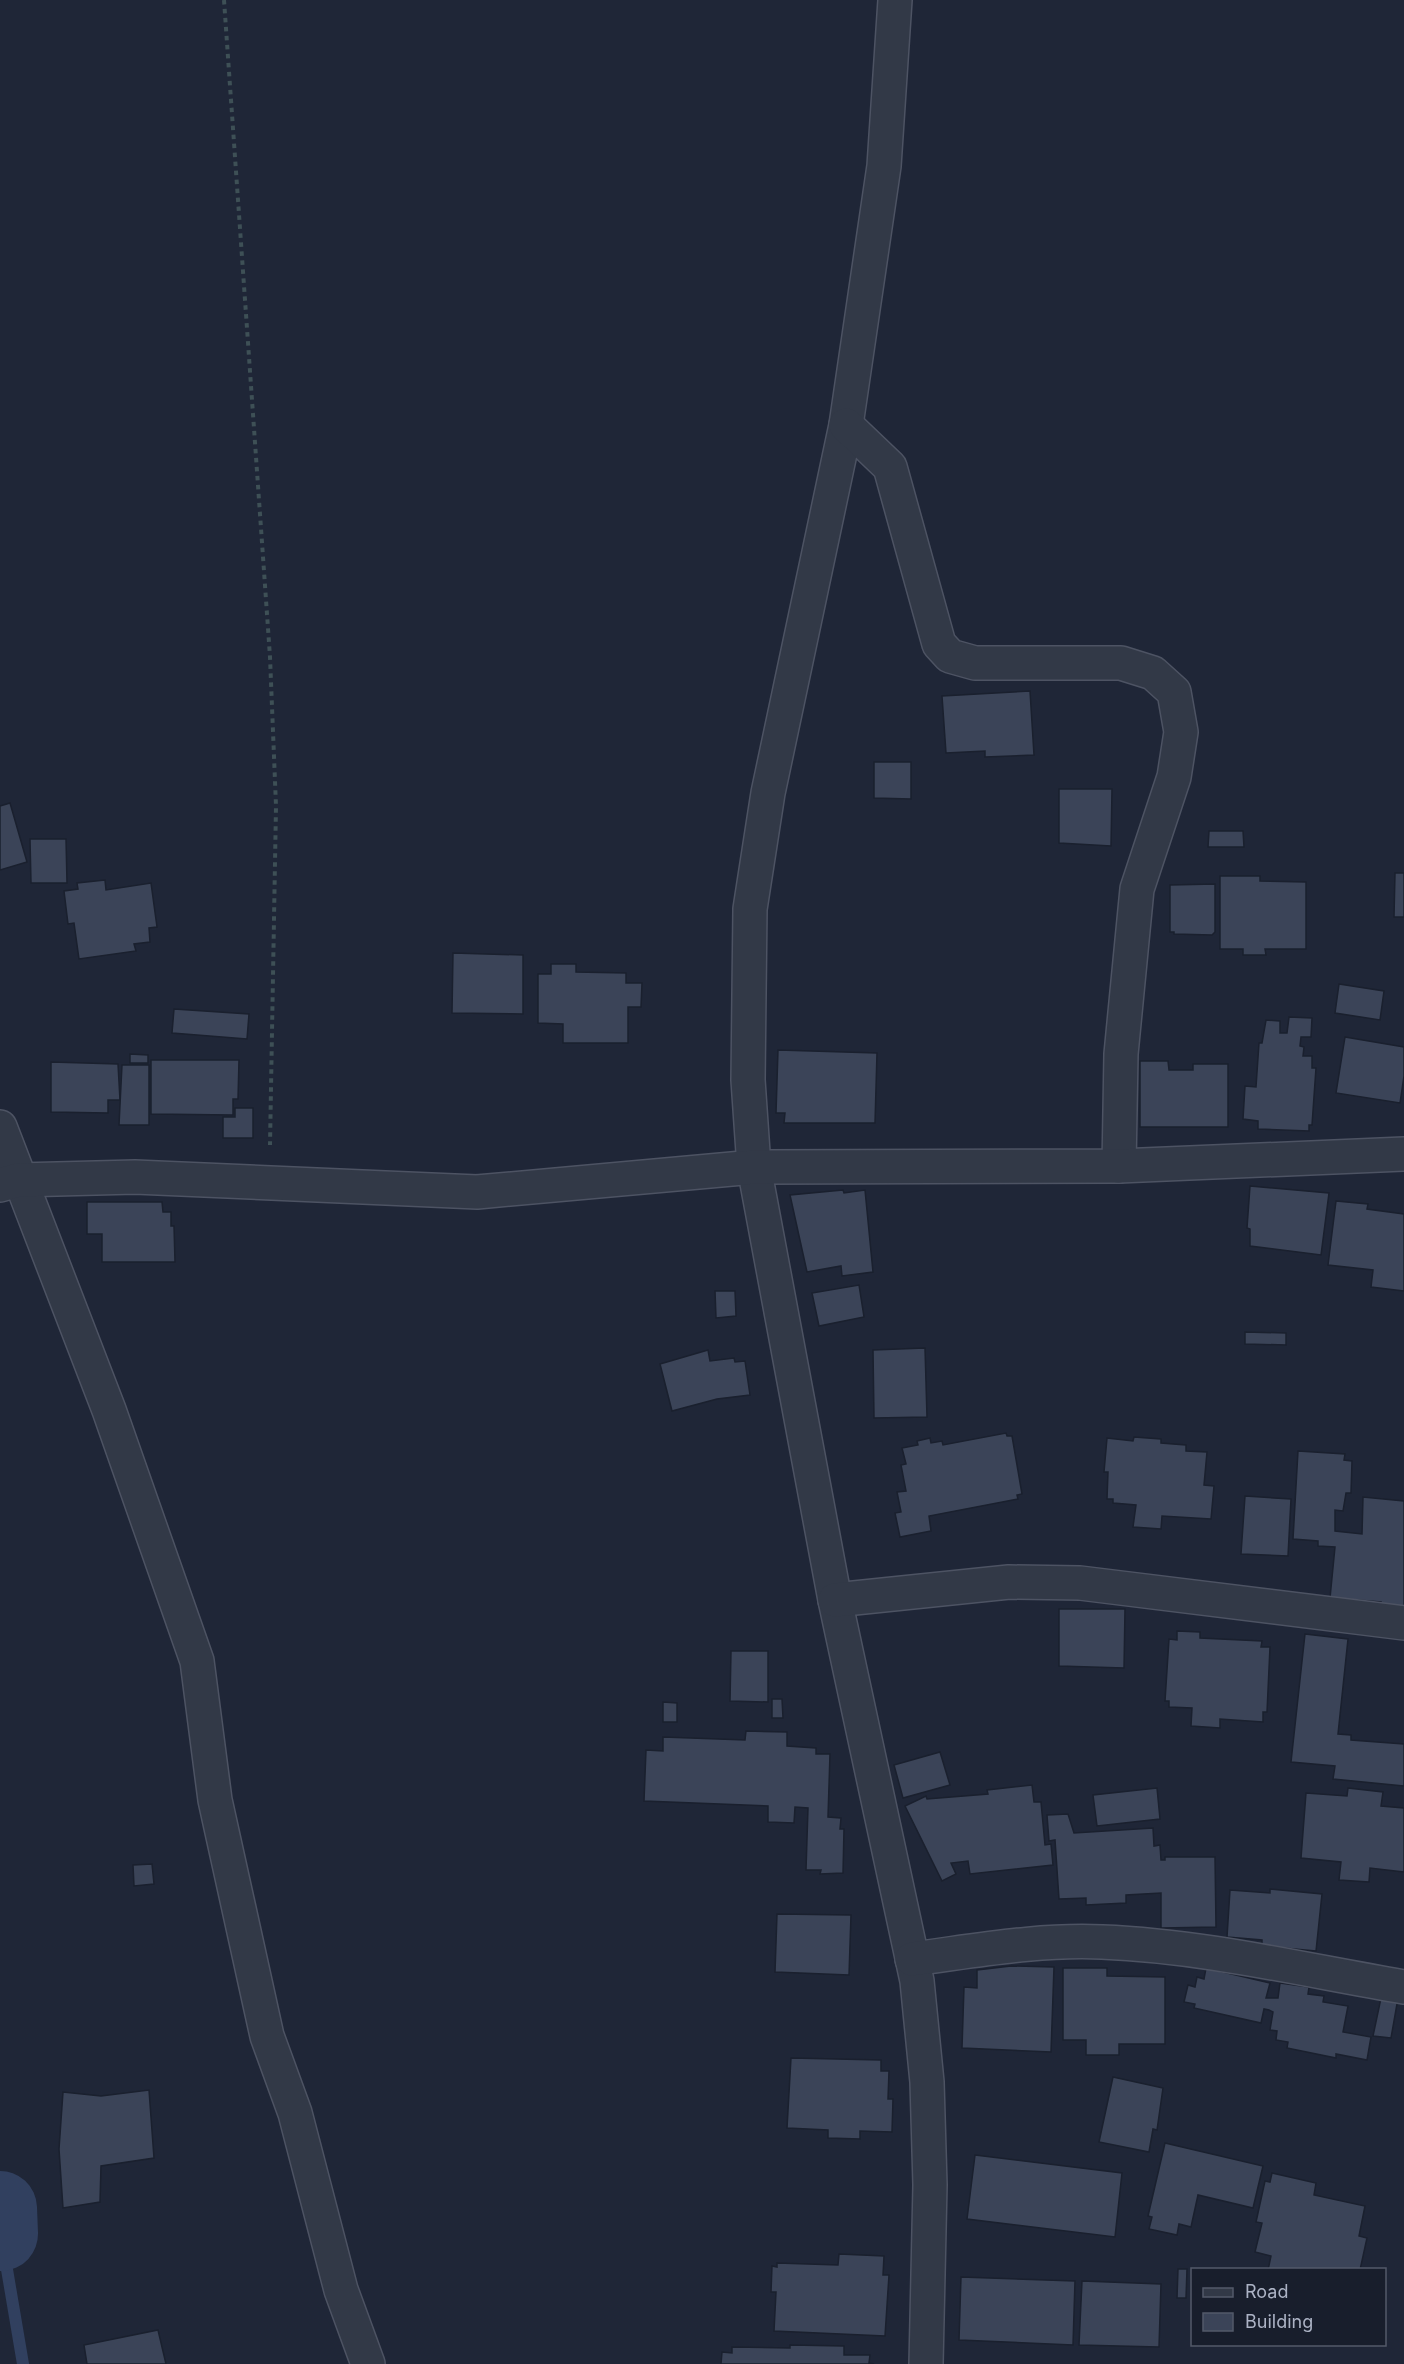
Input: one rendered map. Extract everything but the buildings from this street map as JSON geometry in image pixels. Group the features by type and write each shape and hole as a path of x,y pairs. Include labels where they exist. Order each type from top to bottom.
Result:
{"street":[{"path":"895,0 884,166 846,425 768,793 750,909 748,1080 754,1167 835,1600 912,1959 927,2082 930,2185 926,2364"},
{"path":"846,425 890,467 939,644 950,656 975,663 1121,663 1153,673 1174,692 1181,732 1174,777 1137,889 1121,1054 1119,1166"},
{"path":"0,1127 9,1183 109,1410 197,1661 215,1800 267,2036 295,2113 341,2290 368,2364"},
{"path":"9,1183 135,1177 477,1192 754,1167 1119,1166 1404,1154"},
{"path":"835,1600 1009,1582 1080,1583 1404,1623"},
{"path":"912,1959 1029,1944 1101,1942 1177,1948 1404,1987"}],"path":[{"path":"224,0 269,645 276,806 270,1184"}],"waterway":[{"path":"0,2208 1,2234"},
{"path":"1,2234 23,2364"}]}
